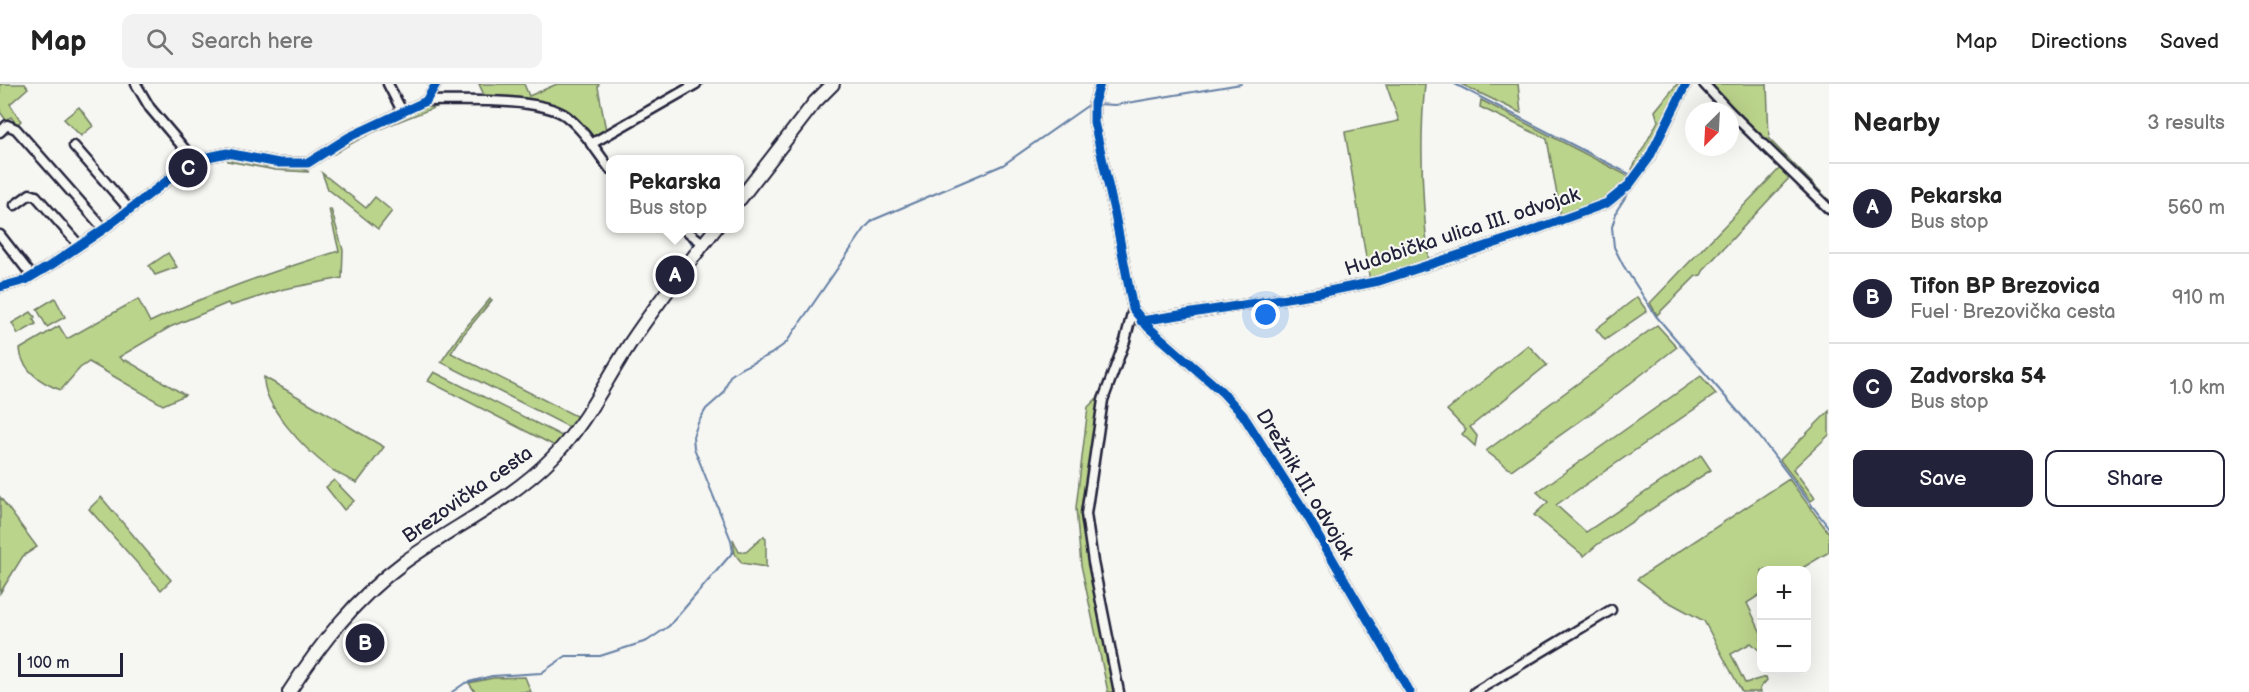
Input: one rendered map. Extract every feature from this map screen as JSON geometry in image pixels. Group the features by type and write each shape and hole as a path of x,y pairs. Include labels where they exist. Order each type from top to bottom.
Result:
{"main road":[{"path":"744,194 815,102 833,84"},
{"name":"Brezovička cesta","path":"289,692 331,633 376,585 419,552 505,497 554,457 582,423 631,342 712,233"}],"street":[{"path":"135,84 150,108 194,160"},
{"path":"388,84 402,111"},
{"path":"426,101 436,84"},
{"path":"591,144 696,84"},
{"path":"1101,84 1094,108 1094,122 1133,309 1141,321"},
{"name":"Hudobička ulica III. odvojak","path":"1141,321 1319,293 1379,281 1520,235 1607,203 1625,189 1649,158 1686,84"},
{"path":"1704,84 1721,102"},
{"path":"0,287 32,276 80,245 194,160 227,153 279,163 308,163 349,137 426,101 490,101 555,111 573,122 606,164"},
{"path":"1739,120 1829,209"},
{"path":"0,132 7,125 14,127 104,229"},
{"path":"74,146 129,209"},
{"path":"15,205 30,194 36,196 80,245"},
{"path":"690,233 704,244"},
{"path":"0,235 32,276"},
{"path":"1119,692 1093,562 1086,514 1103,400 1125,341 1133,309"},
{"name":"Drežnik III. odvojak","path":"1141,321 1222,392 1244,415 1305,512 1410,692"},
{"path":"1474,692 1611,610"}],"green space":[{"path":"0,84 25,84 28,88 10,104 21,121 17,125 11,117 6,120 0,112"},
{"path":"479,84 524,84 529,96 557,84 599,84 606,131 591,138 571,115 485,97"},
{"path":"1386,84 1425,84 1422,174 1429,263 1370,281 1345,132 1399,121"},
{"path":"1461,84 1518,84 1521,113"},
{"path":"1677,84 1683,84 1665,123 1637,171 1632,169 1658,121 1655,111"},
{"path":"1707,84 1767,84 1769,139 1829,200 1829,205 1739,116 1739,102 1725,102"},
{"path":"1481,100 1632,178 1613,197 1561,217 1547,139 1480,107"},
{"path":"442,105 386,126 334,154 331,153 384,122 413,111"},
{"path":"79,107 93,126 81,136 64,119"},
{"path":"227,158 278,167 301,168 309,172 275,170 228,161"},
{"path":"1783,165 1792,175 1701,275 1696,276 1657,315 1650,303"},
{"path":"322,173 366,208 375,197 392,211 378,229 328,189"},
{"path":"329,209 331,209 343,250 342,278 284,289 230,306 228,303 170,327 119,357 185,395 163,405 89,362 80,368 61,390 40,380 29,370 21,357 20,349 59,326 67,339 138,299 150,322 243,283 339,251"},
{"path":"168,253 177,267 155,275 149,266"},
{"path":"1637,297 1647,311 1605,340 1596,329"},
{"path":"55,298 65,317 47,327 37,309"},
{"path":"490,299 492,300 451,353 578,417 571,428 441,362 461,333"},
{"path":"31,312 36,324 18,334 12,323"},
{"path":"1657,325 1677,347 1597,409 1511,470 1486,451"},
{"path":"1528,345 1547,365 1470,427 1477,436 1475,446 1462,434 1466,430 1447,410"},
{"path":"434,372 564,437 555,446 428,381"},
{"path":"1701,376 1716,394 1556,505 1586,532 1701,455 1711,470 1598,544 1584,556 1534,515 1548,502 1537,492"},
{"path":"264,377 384,447 357,483 328,467 287,427 270,401 265,389"},
{"path":"1102,393 1085,499 1116,692 1108,692 1081,565 1076,508 1088,407"},
{"path":"1829,411 1829,435 1793,469 1815,498 1811,501 1780,460"},
{"path":"1789,479 1829,533 1829,552 1806,566 1757,566 1757,597 1747,603 1757,624 1757,648 1751,643 1731,654 1745,683 1766,677 1767,680 1760,688 1761,692 1742,692 1704,621 1665,600 1637,579"},
{"path":"334,480 354,501 344,510 326,487"},
{"path":"0,497 37,547 23,556 0,593"},
{"path":"101,497 171,580 161,590 89,509"},
{"path":"764,536 766,539 766,567 742,563 735,554 733,539 739,552 746,552"},
{"path":"525,677 531,692 475,692 469,683 493,678"}],"waterway":[{"path":"1097,104 1115,105 1241,84"},
{"path":"1455,84 1633,176"},
{"path":"1662,142 1691,84"},
{"path":"452,692 465,683 492,676 541,673 566,656 600,656 647,641 669,626 733,552 731,540 694,448 693,437 706,409 723,394 730,376 771,354 786,343 873,220 1003,165 1090,104"},
{"path":"1632,187 1617,210 1612,227 1614,247 1623,265 1656,316 1759,436 1829,528"},
{"path":"670,278 694,246 690,241"}],"cycle path":[{"path":"0,287 26,280 51,265 104,229 194,160 227,153 279,163 308,163 349,137 426,101 436,84"},
{"path":"1100,84 1094,103 1094,122 1133,309 1148,327 1222,392 1243,415 1305,512 1410,692"},
{"path":"1141,321 1319,293 1379,281 1520,235 1607,203 1629,185 1649,158 1686,84"}],"place":[{"name":"Zadvorska 54","path":"188,168"},
{"name":"Pekarska","path":"675,275"},
{"name":"Tifon BP Brezovica","path":"365,643"}]}
